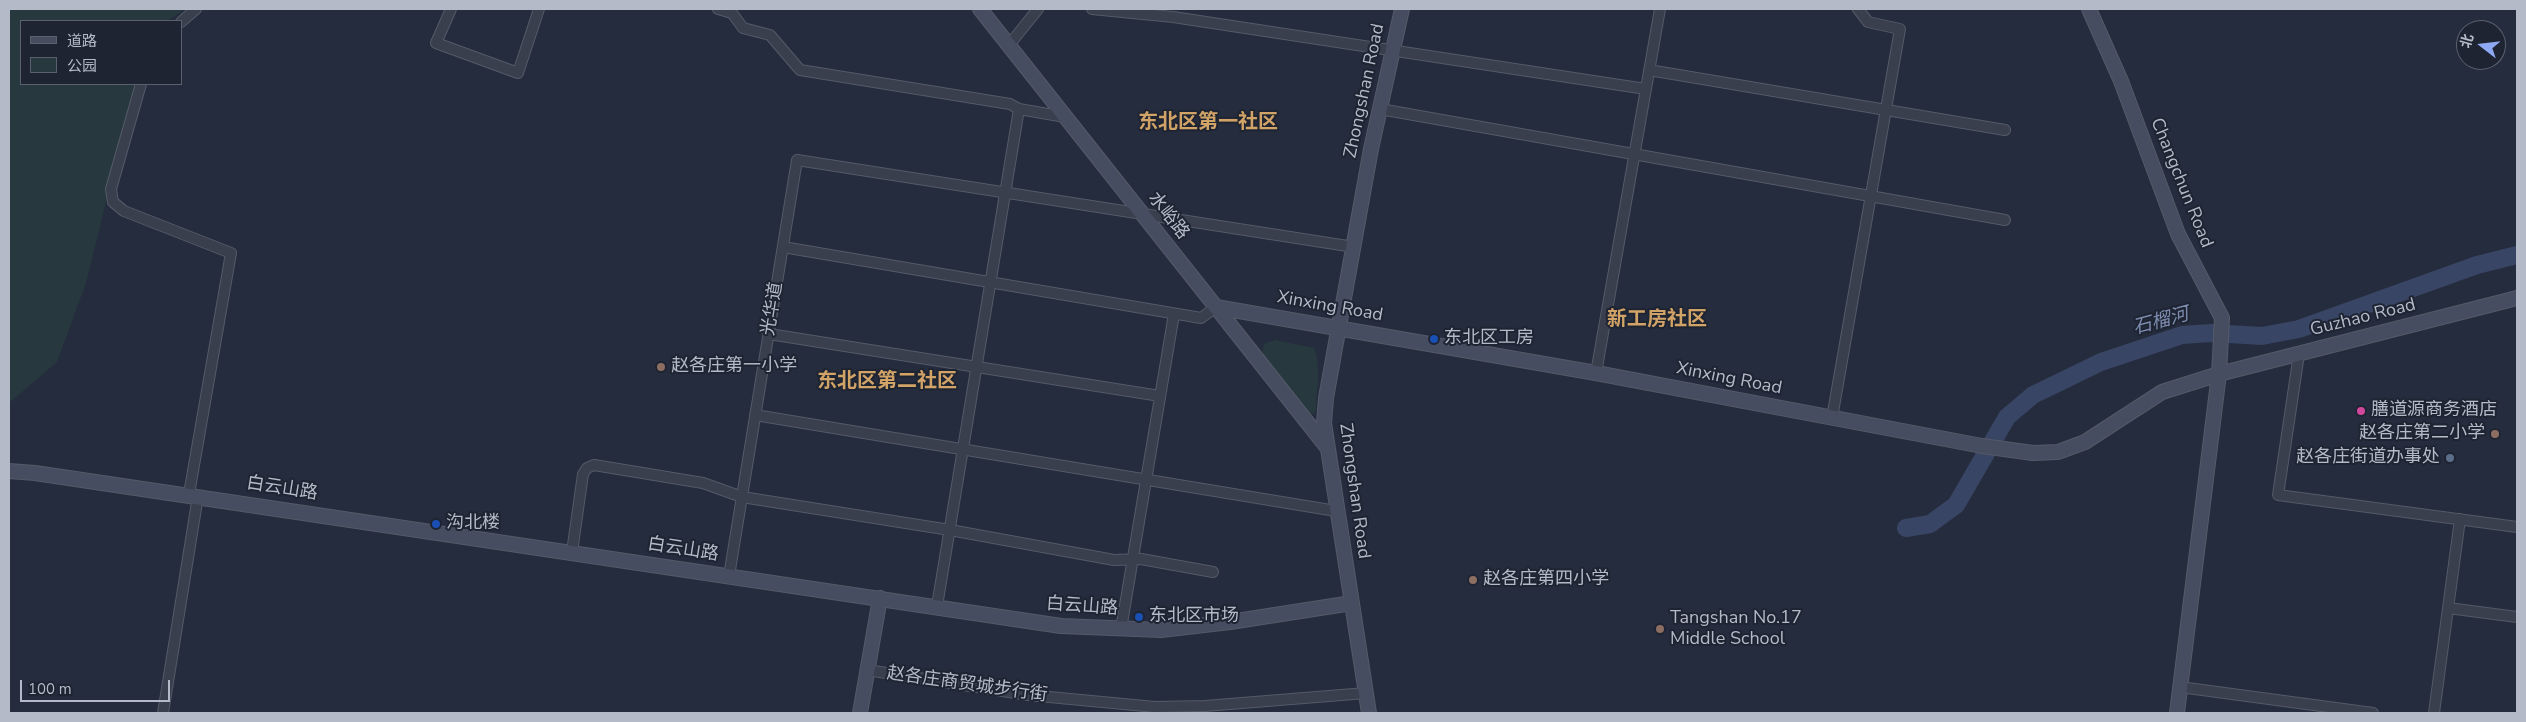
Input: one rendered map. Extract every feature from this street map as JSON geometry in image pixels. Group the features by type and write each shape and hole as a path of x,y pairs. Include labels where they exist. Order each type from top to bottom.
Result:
{"street":[{"path":"182,21 196,9"},
{"path":"451,9 436,43 518,74 539,9"},
{"path":"718,9 732,13 743,28 770,35 800,70 1010,104 1019,108 1066,117"},
{"name":"水峪路","path":"980,9 1326,446"},
{"path":"1009,45 1038,9"},
{"path":"1092,9 1173,17 1646,89"},
{"name":"Zhongshan Road","path":"1369,713 1336,511 1324,423 1326,398 1380,109 1402,9"},
{"path":"1596,373 1660,9"},
{"path":"1832,418 1900,29 1868,22 1858,9"},
{"name":"Changchun Road","path":"2089,9 2121,81 2178,234 2222,318 2219,374 2177,713"},
{"path":"1649,70 2005,130"},
{"path":"140,85 111,189 113,202 124,211 231,253 193,495 163,713"},
{"path":"937,606 1019,108"},
{"path":"1380,109 2005,220"},
{"name":"光华道","path":"729,576 797,160 1005,193"},
{"path":"1005,193 1354,247"},
{"path":"783,248 1201,318 1216,307"},
{"name":"Guzhao Road","path":"2219,374 2517,298"},
{"name":"Xinxing Road","path":"1216,307 1340,327 1596,373 2032,454 2058,452 2085,442 2162,392 2219,374"},
{"path":"1121,629 1174,314"},
{"path":"769,334 1160,396"},
{"path":"2299,354 2278,494 2517,527"},
{"path":"755,415 1336,511"},
{"path":"572,552 584,474 590,466 703,483 742,497 950,530 1114,560 1133,559 1213,572"},
{"name":"白云山路","path":"9,471 193,495 1061,626 1161,630 1352,603"},
{"path":"2434,713 2460,519"},
{"path":"860,713 880,598"},
{"path":"2448,608 2517,617"},
{"name":"赵各庄商贸城步行街","path":"867,670 1028,695 1155,707 1205,706 1366,693"},
{"path":"2180,687 2373,713"}],"green space":[{"path":"9,9 185,9 168,20 20,20 20,85 135,85 86,283 57,362 9,403"},
{"path":"1275,340 1314,348 1318,371 1316,411 1313,414 1307,412 1262,355 1264,344"}],"waterway":[{"name":"石榴河","path":"1906,528 1930,524 1956,505 2007,417 2033,395 2101,362 2182,335 2211,333 2262,336 2299,329 2477,265 2517,255"}],"place":[{"name":"东北区工房","path":"1434,339"},
{"name":"赵各庄第一小学","path":"661,367"},
{"name":"膳道源商务酒店","path":"2361,411"},
{"name":"赵各庄第二小学","path":"2495,434"},
{"name":"赵各庄街道办事处","path":"2450,458"},
{"name":"沟北楼","path":"436,524"},
{"name":"赵各庄第四小学","path":"1473,580"},
{"name":"东北区市场","path":"1139,617"},
{"name":"Tangshan No.17 Middle School","path":"1660,629"}],"district":[{"name":"东北区第一社区","path":"1208,123"},
{"name":"新工房社区","path":"1657,320"},
{"name":"东北区第二社区","path":"887,382"}]}
